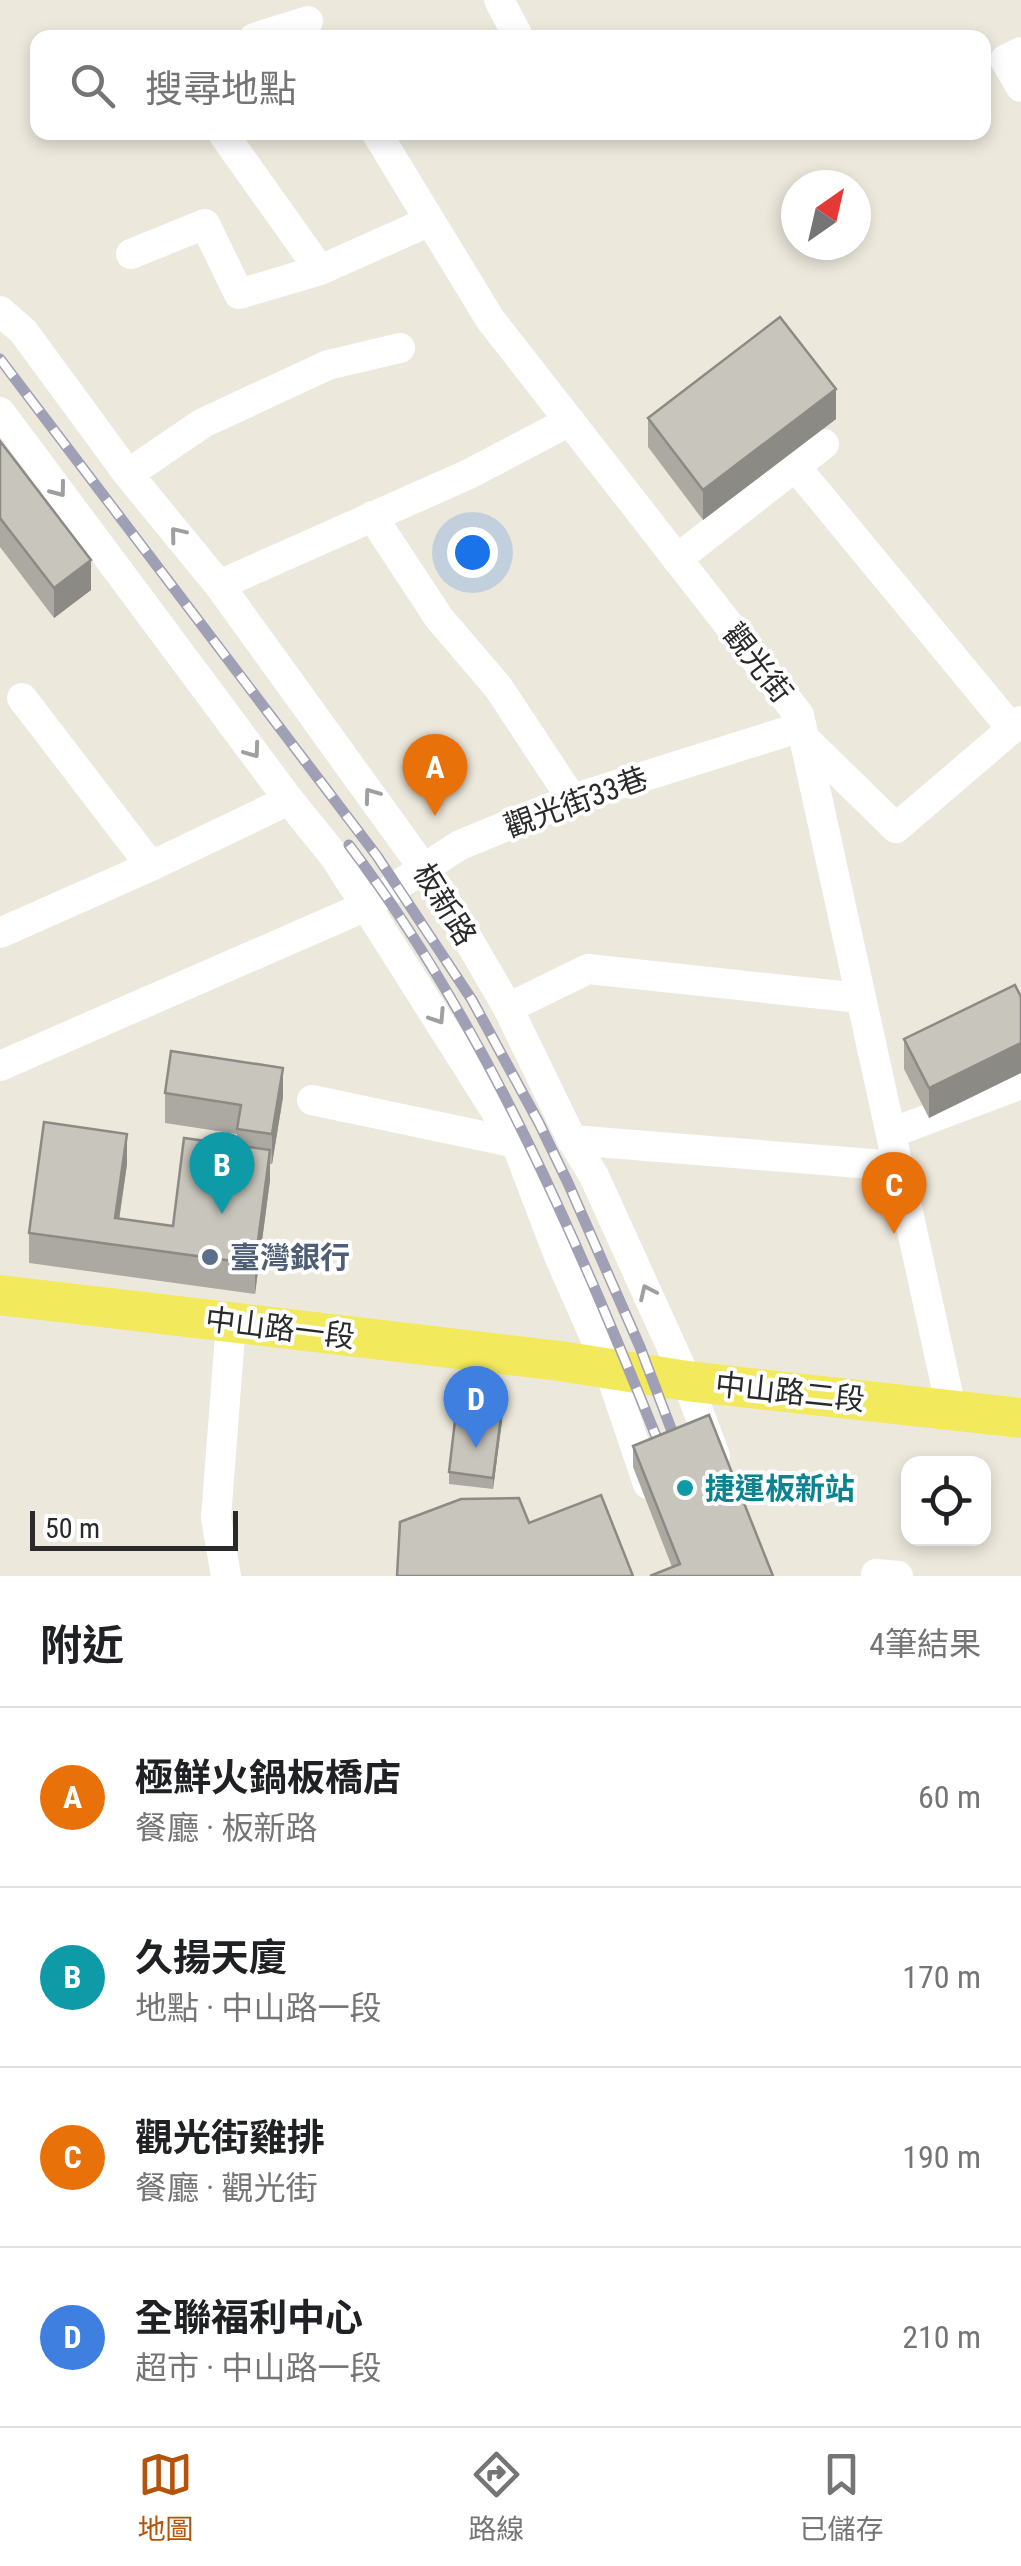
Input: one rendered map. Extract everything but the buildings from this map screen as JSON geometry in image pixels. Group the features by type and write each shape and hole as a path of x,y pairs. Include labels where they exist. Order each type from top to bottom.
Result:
{"main road":[{"name":"中山路一段","path":"0,1295 560,1361"},
{"name":"中山路二段","path":"560,1361 687,1381 1021,1418"}],"street":[{"path":"499,0 515,30"},
{"path":"278,30 308,20"},
{"path":"1021,52 1005,60 1021,87"},
{"path":"228,140 320,270"},
{"name":"觀光街","path":"381,140 490,319 799,715 951,1408"},
{"path":"132,254 204,224 239,294 320,270 430,221"},
{"name":"板新路","path":"0,311 23,331 128,474 219,585 424,868 508,1008 572,1140 594,1176 687,1381 726,1487"},
{"path":"128,474 203,423 328,364 400,348"},
{"path":"0,412 335,856 516,1142 559,1256 609,1369 660,1520"},
{"path":"219,585 469,474 570,422"},
{"path":"677,559 824,444"},
{"path":"795,466 1016,725 896,828 802,733"},
{"path":"372,516 439,618 498,687 572,799"},
{"path":"22,698 151,866"},
{"name":"觀光街33巷","path":"0,1066 364,907 460,845 572,799 802,733"},
{"path":"6,919 151,866 289,800"},
{"path":"508,1008 588,969 860,998"},
{"path":"892,1133 1021,1084"},
{"path":"312,1100 516,1142"},
{"path":"572,1140 897,1166"},
{"path":"226,1576 216,1518 231,1322"}],"railway":[{"path":"0,359 377,856 472,1000 568,1183 640,1347 681,1455"},
{"path":"349,845 446,989 528,1142 600,1300 666,1461"}],"place":[{"name":"極鮮火鍋板橋店","path":"435,816"},
{"name":"久揚天廈","path":"222,1214"},
{"name":"觀光街雞排","path":"894,1234"},
{"name":"臺灣銀行","path":"210,1257"},
{"name":"全聯福利中心","path":"476,1448"},
{"name":"捷運板新站","path":"685,1488"}]}
